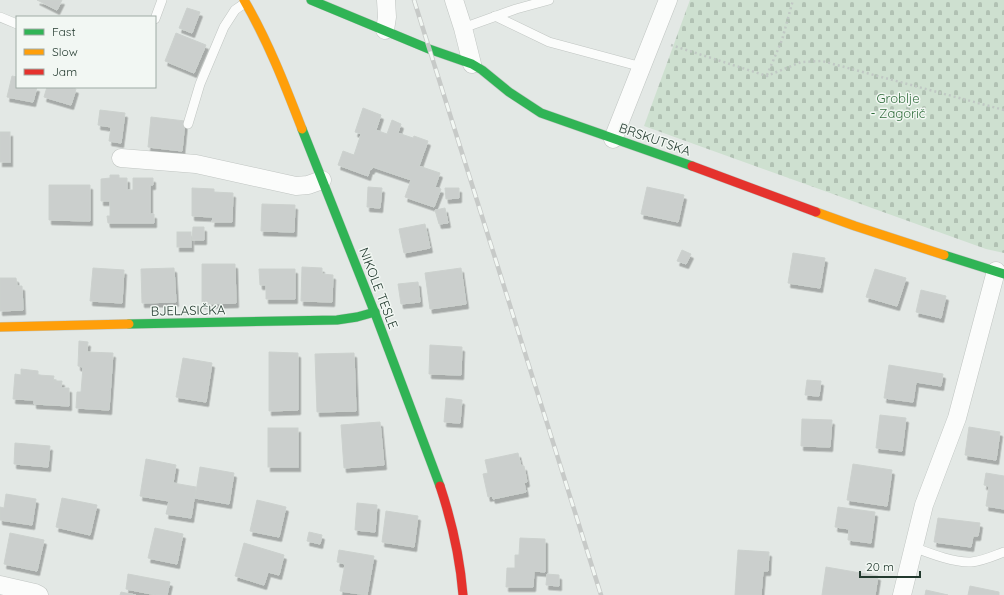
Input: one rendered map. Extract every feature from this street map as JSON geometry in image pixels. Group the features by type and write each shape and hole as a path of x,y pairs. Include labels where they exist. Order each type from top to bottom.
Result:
{"street":[{"name":"BRSKUTSKA","path":"311,0 429,49 472,64 482,70 509,92 541,113 855,226 1000,272"},
{"path":"385,30 387,17 386,0"},
{"path":"454,0 472,64"},
{"path":"613,139 668,0"},
{"name":"NIKOLE TESLE","path":"244,1 258,24 276,63 375,312 444,501 452,529 463,595"},
{"path":"121,158 196,164 296,186 308,185 322,180"},
{"path":"902,595 924,505 957,418 1000,272"},
{"name":"BJELASIČKA","path":"0,327 337,320 375,312"},
{"path":"0,585 39,595"}],"lane":[{"path":"155,16 162,0"},
{"path":"463,28 516,9 549,0"},
{"path":"188,124 200,84 224,27 244,1"},
{"path":"495,16 548,42 642,67"},
{"path":"0,17 16,24"},
{"path":"913,547 943,558 970,562 987,559 1004,552"}],"path":[{"path":"767,76 782,40 793,0"},
{"path":"666,44 767,76 801,62 822,61 1004,110"}],"green space":[{"name":"Groblje - Zagorič","path":"690,0 1004,0 1004,253 986,249 644,126"}],"building":[{"path":"37,0 62,0 57,10"},
{"path":"187,8 200,12 192,33 179,28"},
{"path":"176,33 206,45 194,73 165,61"},
{"path":"12,76 16,77 16,88 37,88 33,102 7,97"},
{"path":"47,88 76,89 71,105 44,97"},
{"path":"363,108 381,115 376,130 387,134 392,120 401,124 398,133 413,138 414,136 428,141 419,166 440,173 435,187 441,189 434,207 405,197 411,180 373,167 371,170 370,169 368,176 338,165 343,151 354,155 361,134 355,132"},
{"path":"100,110 125,113 121,143 109,141 111,127 98,125"},
{"path":"151,117 185,121 182,151 148,147"},
{"path":"0,132 10,132 10,162 0,162"},
{"path":"110,175 119,175 119,178 127,178 127,190 133,190 133,178 153,178 153,185 150,185 150,214 154,214 154,223 108,223 107,216 110,216 110,201 101,201 101,179 110,178"},
{"path":"49,185 90,185 90,221 49,220"},
{"path":"368,187 382,188 380,208 367,207"},
{"path":"647,187 684,195 678,222 641,214"},
{"path":"192,188 214,189 214,192 233,193 232,222 212,222 213,217 192,216"},
{"path":"445,188 459,188 459,198 446,199"},
{"path":"262,204 295,205 294,232 261,231"},
{"path":"445,208 448,223 439,224 435,210"},
{"path":"425,224 430,248 404,253 399,229"},
{"path":"193,227 204,227 204,240 192,240"},
{"path":"177,232 191,232 191,247 177,247"},
{"path":"682,250 691,254 686,264 677,261"},
{"path":"793,253 825,258 820,288 788,283"},
{"path":"202,264 235,264 236,303 202,304"},
{"path":"302,267 322,268 322,274 333,275 332,302 301,301"},
{"path":"93,268 124,270 122,303 90,301"},
{"path":"174,268 176,302 142,303 141,269"},
{"path":"461,268 466,304 430,309 425,273"},
{"path":"259,269 295,269 295,299 266,299 266,285 260,285"},
{"path":"875,269 906,278 897,306 866,297"},
{"path":"0,278 16,278 17,286 22,286 23,310 0,311"},
{"path":"418,282 420,302 401,304 398,284"},
{"path":"921,290 946,296 941,318 916,312"},
{"path":"79,341 88,342 87,352 113,353 109,410 76,408 77,392 81,392 83,367 78,366"},
{"path":"430,345 462,347 461,375 429,374"},
{"path":"269,352 298,353 298,410 269,411"},
{"path":"354,353 356,411 317,412 315,354"},
{"path":"183,358 212,363 206,402 176,397"},
{"path":"889,365 943,374 941,386 916,382 913,402 884,398"},
{"path":"21,369 38,371 38,375 54,376 53,381 62,381 61,388 69,388 69,406 34,404 34,400 13,399 15,374 21,375"},
{"path":"807,380 821,381 819,396 805,395"},
{"path":"446,398 462,400 460,423 444,422"},
{"path":"880,415 906,418 902,451 876,448"},
{"path":"802,419 832,420 830,447 801,446"},
{"path":"380,422 384,465 344,468 341,425"},
{"path":"969,427 1000,432 996,460 965,455"},
{"path":"268,428 298,428 298,467 268,467"},
{"path":"15,443 50,446 48,467 14,464"},
{"path":"518,453 521,466 524,466 527,482 524,483 526,492 493,499 492,496 488,497 483,474 488,473 485,460"},
{"path":"146,459 176,465 173,483 196,487 191,518 166,514 169,501 140,496"},
{"path":"853,464 892,470 887,506 847,500"},
{"path":"200,467 234,473 229,504 195,498"},
{"path":"986,473 1004,476 1004,509 986,506 989,486 984,485"},
{"path":"6,494 36,499 32,525 0,520 0,507 4,508"},
{"path":"62,498 97,505 90,535 56,527"},
{"path":"257,500 286,507 279,537 250,531"},
{"path":"357,503 377,505 375,532 355,530"},
{"path":"838,507 875,512 871,543 848,540 849,529 835,527"},
{"path":"386,511 418,516 414,547 382,542"},
{"path":"938,518 980,523 978,536 973,536 971,547 934,542"},
{"path":"155,528 183,534 177,564 148,558"},
{"path":"309,532 322,535 320,544 307,541"},
{"path":"10,533 44,540 37,571 4,564"},
{"path":"520,538 545,539 545,572 534,571 533,587 506,587 507,568 515,568 515,555 519,555"},
{"path":"244,543 284,555 279,575 268,572 264,585 235,576"},
{"path":"339,550 374,556 367,595 340,591 345,564 337,562"},
{"path":"738,550 769,552 768,571 763,571 761,595 735,595"},
{"path":"826,567 878,576 875,595 822,595"},
{"path":"128,574 170,582 167,595 156,595 126,589"},
{"path":"547,574 559,575 559,586 546,585"},
{"path":"970,586 999,592 999,595 968,595"},
{"path":"926,590 948,595 925,595"},
{"path":"121,592 136,595 120,595"}],"railway":[{"path":"414,0 601,595"}],"traffic: fast":[{"path":"311,0 429,49 472,64 482,70 509,92 541,113 692,166"},
{"path":"302,129 376,316 440,486"},
{"path":"944,255 1004,274"},
{"path":"129,324 337,320 375,312"}],"traffic: slow":[{"path":"244,0 283,80 302,129"},
{"path":"816,212 944,255"},
{"path":"0,327 129,324"}],"traffic: jam":[{"path":"692,166 816,212"},
{"path":"440,486 455,540 463,595"}]}
